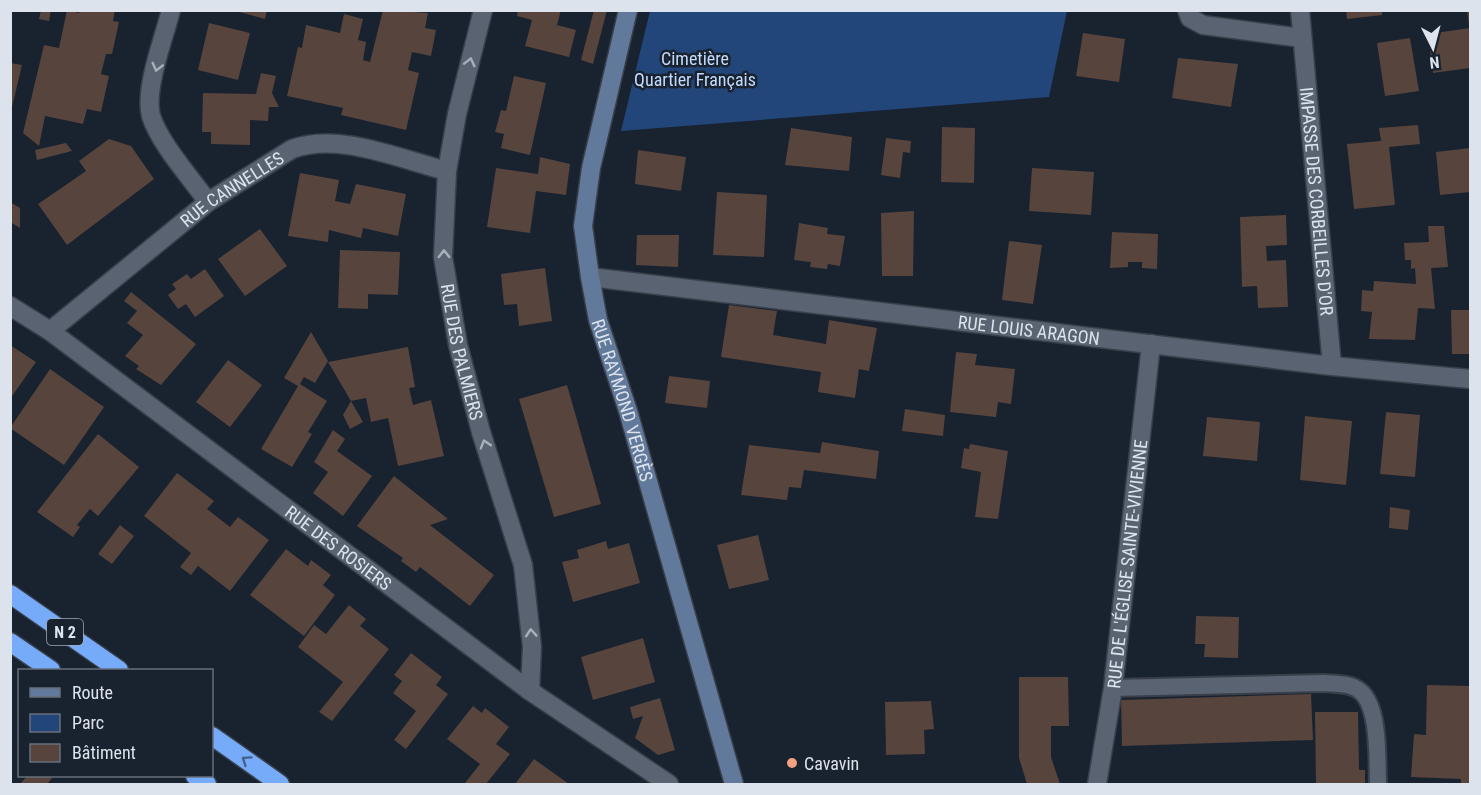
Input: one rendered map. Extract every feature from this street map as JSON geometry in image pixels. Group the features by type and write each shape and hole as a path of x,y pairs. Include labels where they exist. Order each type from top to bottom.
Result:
{"highway":[{"name":"N 2","path":"10,594 118,669"},
{"name":"N 2","path":"10,642 50,669"},
{"path":"213,737 280,784"}],"main road":[{"name":"RUE RAYMOND VERGÈS","path":"628,10 591,168 583,226 598,320 628,411 734,784"}],"street":[{"path":"171,10 150,95 151,116 160,135 208,202"},
{"name":"RUE DES PALMIERS","path":"483,10 457,114 447,171 443,257 458,345 523,565 531,637 531,691"},
{"path":"1187,10 1190,18 1203,25 1302,38"},
{"name":"IMPASSE DES CORBEILLES D'OR","path":"1300,10 1332,366"},
{"name":"RUE CANNELLES","path":"50,331 208,202 279,156 306,145 322,142 338,143 447,171"},
{"name":"RUE LOUIS ARAGON","path":"590,277 1332,366 1470,379"},
{"name":"RUE DES ROSIERS","path":"10,306 50,331 531,691 669,784"},
{"name":"RUE DE L'ÉGLISE SAINTE-VIVIENNE","path":"1097,784 1113,688 1151,344"}],"lane":[{"path":"1113,688 1324,683 1342,684 1359,689 1370,701 1374,719 1378,784"}],"green space":[{"name":"Cimetière Quartier Français","path":"650,10 1067,11 1049,97 621,131"}],"building":[{"path":"41,10 51,10 49,21 39,19"},
{"path":"67,10 79,13 79,10 115,10 113,21 119,22 112,54 106,54 101,74 109,76 101,112 87,109 83,124 45,116 39,146 23,133 44,45 59,48"},
{"path":"232,10 267,10 265,19"},
{"path":"383,10 428,13 425,28 436,30 431,56 412,52 408,70 419,73 406,130 341,115 343,108 287,96 298,47 302,48 306,25 340,33 344,14 363,19 358,40 366,42 363,60 370,62"},
{"path":"518,10 561,10 557,25 576,30 569,57 525,46 532,20 517,16"},
{"path":"594,10 607,10 593,64 581,60"},
{"path":"1346,10 1382,10 1382,15 1347,19"},
{"path":"1467,10 1470,10 1470,25 1469,25"},
{"path":"209,23 250,33 238,80 198,70"},
{"path":"1470,28 1470,68 1433,73 1428,34"},
{"path":"1083,33 1125,39 1119,82 1076,76"},
{"path":"1410,38 1419,91 1385,96 1377,43"},
{"path":"1178,58 1238,64 1231,107 1172,98"},
{"path":"10,63 22,65 11,111 10,111"},
{"path":"261,73 276,76 272,93 279,107 269,107 268,121 250,120 250,145 211,144 211,132 202,132 203,93 256,94"},
{"path":"514,76 546,83 530,155 501,148 504,134 495,132 501,110 506,111"},
{"path":"1418,125 1420,144 1389,147 1395,205 1354,209 1347,144 1381,141 1379,128"},
{"path":"942,127 975,128 974,183 941,182"},
{"path":"791,128 852,137 849,171 785,165"},
{"path":"886,138 911,141 910,153 903,152 900,178 881,175"},
{"path":"109,139 131,146 154,179 67,245 38,204 86,171 79,161"},
{"path":"66,143 72,151 37,160 35,150"},
{"path":"1470,148 1470,192 1440,195 1436,152"},
{"path":"638,150 686,157 681,191 635,184"},
{"path":"540,157 570,164 566,195 536,191 530,233 487,227 496,168 538,174"},
{"path":"1032,168 1094,172 1091,215 1029,211"},
{"path":"300,173 339,180 335,201 350,204 356,184 406,194 398,236 363,228 361,238 329,230 328,242 288,236"},
{"path":"717,192 767,195 764,257 713,255"},
{"path":"10,202 20,208 20,228 10,222"},
{"path":"914,211 913,276 882,276 881,213"},
{"path":"1286,215 1287,245 1266,246 1267,261 1286,260 1288,307 1258,308 1257,286 1242,287 1240,217"},
{"path":"799,223 828,228 827,234 845,236 840,266 828,264 827,269 810,267 811,262 794,260"},
{"path":"1428,226 1444,226 1448,267 1431,268 1435,309 1418,308 1415,340 1369,339 1372,312 1361,311 1362,290 1373,291 1374,281 1416,284 1415,268 1411,269 1411,260 1405,260 1404,243 1429,242"},
{"path":"260,229 287,266 245,296 218,259"},
{"path":"1112,232 1158,234 1157,269 1142,268 1142,262 1128,262 1128,267 1110,268"},
{"path":"637,235 679,235 678,267 636,265"},
{"path":"1009,241 1042,245 1033,304 1002,300"},
{"path":"340,250 400,252 398,295 368,294 368,309 338,308"},
{"path":"545,268 552,321 519,326 517,304 504,305 501,274"},
{"path":"205,269 224,296 195,317 186,304 178,309 168,295 176,289 172,284 187,274 191,279"},
{"path":"131,292 196,344 161,385 136,369 139,366 125,356 143,335 127,323 137,311 124,301"},
{"path":"729,305 777,311 773,335 826,344 829,320 877,328 869,371 859,369 855,398 818,392 821,372 721,357"},
{"path":"1451,310 1470,310 1470,354 1452,354"},
{"path":"311,332 328,361 315,383 304,377 300,384 327,401 308,432 312,434 292,467 261,449 298,386 284,378"},
{"path":"10,345 36,362 10,399"},
{"path":"408,347 415,387 409,388 413,405 431,400 444,456 398,466 388,418 371,422 366,398 351,401 328,362"},
{"path":"956,352 977,354 975,365 1015,369 1011,404 998,402 996,417 950,412"},
{"path":"228,360 262,385 230,427 196,402"},
{"path":"50,369 104,407 64,465 10,428"},
{"path":"669,376 710,381 707,408 665,403"},
{"path":"567,385 601,504 554,517 519,399"},
{"path":"351,401 363,422 350,429 343,415"},
{"path":"905,409 945,415 943,436 902,431"},
{"path":"1386,412 1420,415 1415,477 1380,474"},
{"path":"1305,416 1352,421 1346,485 1300,480"},
{"path":"1207,417 1260,422 1257,461 1203,456"},
{"path":"333,430 345,439 337,451 372,476 343,516 313,493 328,472 314,462"},
{"path":"98,434 139,467 98,516 90,509 77,525 80,527 73,537 37,512"},
{"path":"822,442 879,451 876,479 804,470 801,488 789,487 787,500 741,495 749,445 820,453"},
{"path":"970,444 1008,451 998,519 975,517 981,472 961,468 964,448 969,449"},
{"path":"177,473 214,501 207,509 230,527 238,517 269,540 230,591 198,566 191,575 180,567 191,553 144,516"},
{"path":"394,476 448,519 430,525 494,575 470,606 420,567 416,572 401,561 403,558 357,526"},
{"path":"1390,507 1410,510 1408,530 1389,528"},
{"path":"120,525 134,536 112,564 98,554"},
{"path":"758,535 769,580 729,589 717,545"},
{"path":"606,541 608,549 629,543 640,583 573,602 562,562 579,558 577,550"},
{"path":"286,549 308,566 311,560 331,575 323,585 335,595 304,636 250,595"},
{"path":"349,605 366,619 360,626 389,649 332,721 319,712 343,682 298,647 314,625 326,634"},
{"path":"1196,616 1239,617 1238,658 1204,657 1205,644 1195,644"},
{"path":"643,638 655,682 593,700 581,657"},
{"path":"411,653 442,677 436,685 448,694 406,749 394,740 416,711 393,693 402,681 394,675"},
{"path":"1019,677 1068,677 1069,726 1051,726 1051,757 1060,784 1027,784 1019,758"},
{"path":"1427,685 1470,686 1470,784 1461,784 1461,779 1411,777 1414,734 1426,735"},
{"path":"1311,694 1313,740 1122,746 1121,700"},
{"path":"660,698 675,750 658,755 635,738 643,716 633,719 630,707"},
{"path":"931,701 934,729 924,730 925,754 886,755 885,702"},
{"path":"473,706 482,713 485,708 509,727 496,744 510,754 486,784 465,783 480,764 447,739"},
{"path":"1315,712 1358,712 1359,770 1365,770 1365,784 1316,784"},
{"path":"534,759 569,784 515,784"},
{"path":"26,777 52,778 49,784 20,784"}],"place":[{"name":"Cavavin","path":"792,763"}]}
